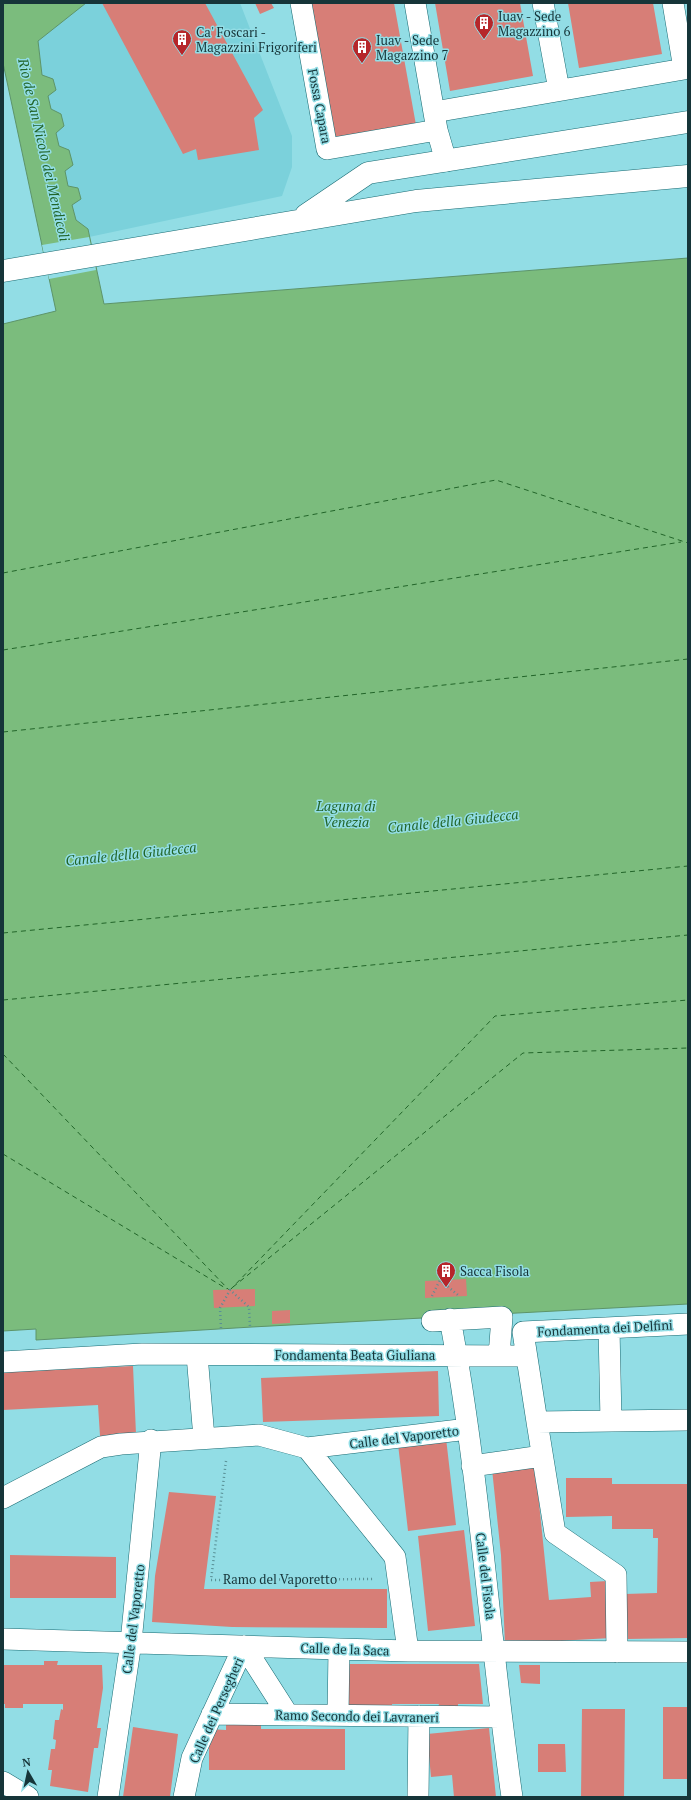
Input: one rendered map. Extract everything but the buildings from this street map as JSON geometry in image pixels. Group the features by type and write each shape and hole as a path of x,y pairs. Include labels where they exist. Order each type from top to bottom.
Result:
{"street":[{"name":"Fossa Capara","path":"301,3 327,149 435,121"},
{"path":"414,3 435,121 446,161"},
{"path":"543,3 559,90"},
{"path":"435,121 559,90 684,69 673,3"},
{"path":"300,219 368,174 688,122"},
{"path":"3,271 30,268 300,219 416,201 688,176"},
{"path":"457,1356 441,1320 502,1317 499,1356"},
{"name":"Fondamenta dei Delfini","path":"617,1652 616,1575 555,1533 523,1332 688,1324"},
{"path":"609,1328 611,1421"},
{"name":"Fondamenta Beata Giuliana","path":"3,1362 142,1354 526,1356"},
{"path":"197,1355 204,1438"},
{"name":"Calle del Fisola","path":"457,1356 468,1429 495,1652 501,1717 512,1797"},
{"path":"537,1422 688,1420"},
{"name":"Calle del Vaporetto","path":"108,1797 131,1642 148,1441 259,1435 308,1448 468,1429"},
{"path":"3,1498 101,1447 148,1441"},
{"path":"308,1448 395,1557 408,1651"},
{"path":"472,1466 542,1456"},
{"name":"Calle de la Saca","path":"3,1639 408,1651 688,1652"},
{"path":"244,1646 288,1715"},
{"name":"Calle dei Persegheri","path":"184,1797 192,1758 244,1646"},
{"path":"338,1715 339,1649"},
{"name":"Ramo Secondo dei Lavraneri","path":"212,1714 501,1717"},
{"path":"418,1797 419,1716"},
{"path":"3,1782 28,1797"}],"path":[{"path":"221,1328 220,1308 230,1290 249,1307 250,1327"},
{"name":"Ramo del Vaporetto","path":"229,1436 211,1580 398,1579"}],"shaded area":[{"path":"86,3 240,3 292,136 292,167 282,196 89,237 88,229 76,220 72,205 81,199 78,188 68,187 42,75 38,41"}],"water":[{"name":"Laguna di Venezia","path":"3,3 86,3 38,41 42,75 53,79 56,90 48,96 51,109 61,114 64,126 56,133 59,146 69,150 73,165 65,171 68,186 78,188 81,199 72,205 76,220 88,229 104,304 688,258 688,1304 36,1340 36,1329 3,1331 3,324 56,311 3,63"}],"pier":[{"path":"89,237 96,270 49,279 42,245"}],"ferry route":[{"path":"3,573 496,480 688,543"},
{"path":"3,650 681,542"},
{"path":"3,732 688,659"},
{"path":"3,933 688,866"},
{"path":"3,1000 688,935"},
{"path":"230,1290 495,1016 688,1000"},
{"path":"233,1287 523,1053 688,1048"},
{"path":"3,1054 229,1290"},
{"path":"3,1154 227,1289"}],"place":[{"name":"Iuav - Sede Magazzino 6","path":"484,40"},
{"name":"Ca' Foscari - Magazzini Frigoriferi","path":"182,56"},
{"name":"Iuav - Sede Magazzino 7","path":"362,64"},
{"name":"Sacca Fisola","path":"446,1288"}],"water label":[{"name":"Rio de San Nicolo dei Mendicoli","path":"44,150"},
{"name":"Canale della Giudecca","path":"453,821"},
{"name":"Canale della Giudecca","path":"131,854"}]}
